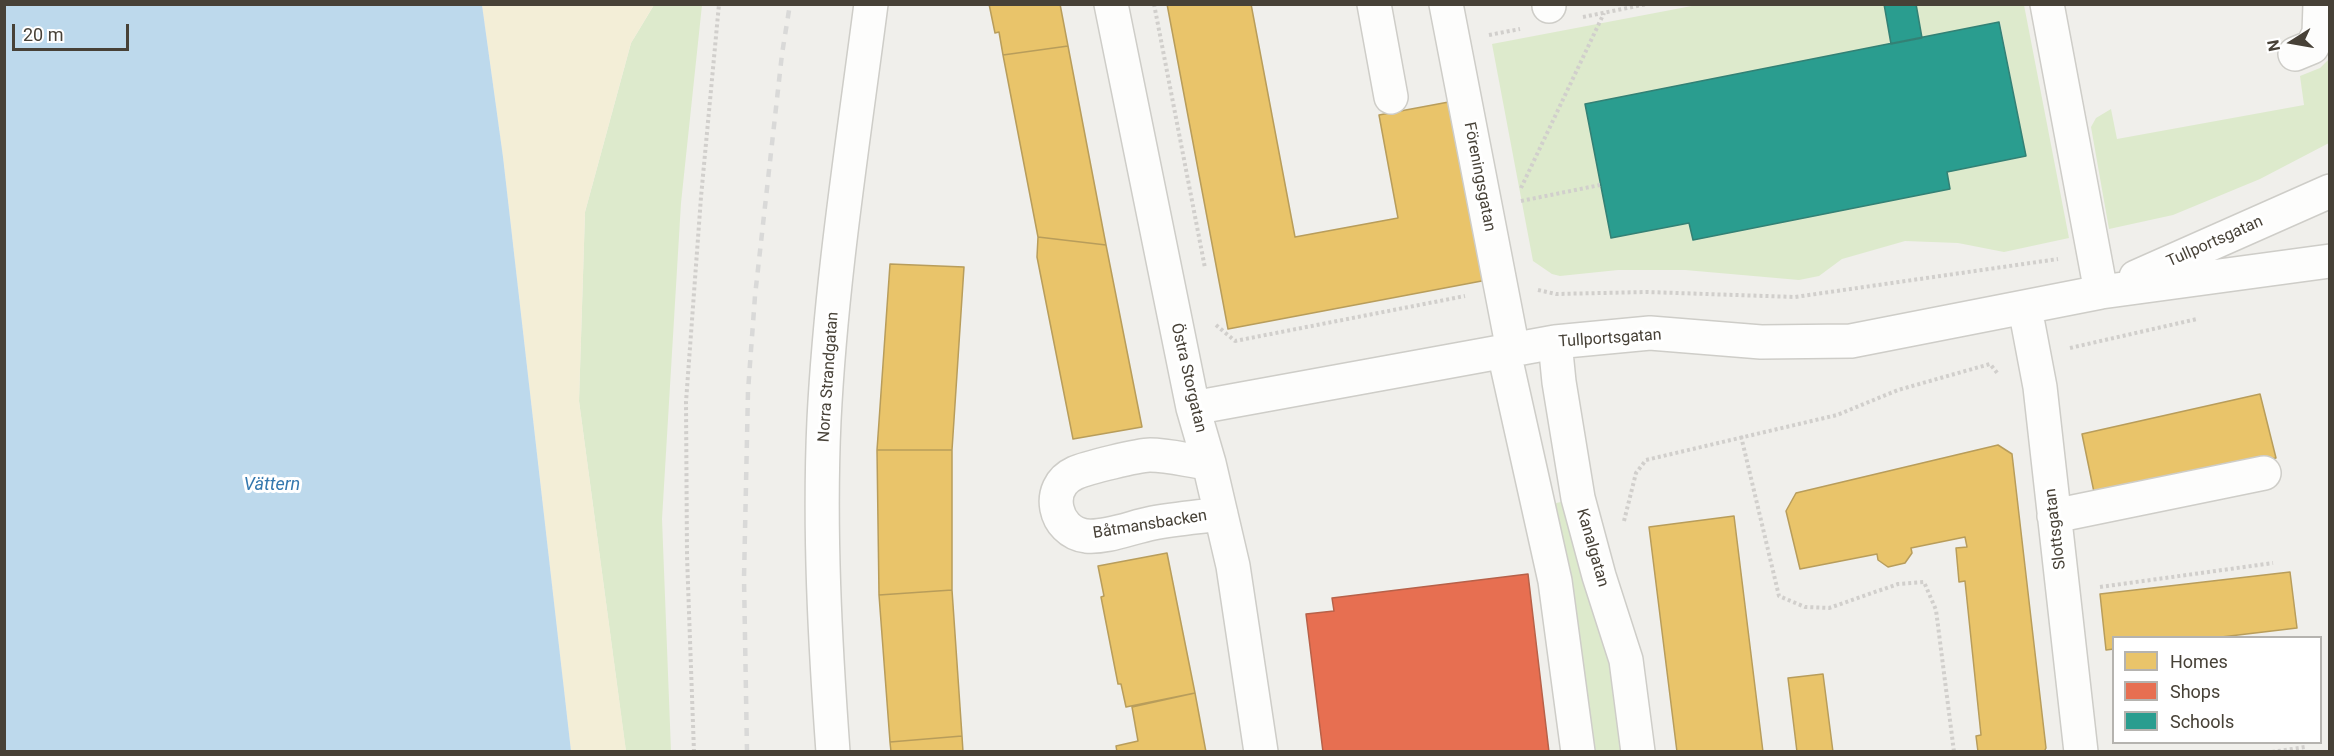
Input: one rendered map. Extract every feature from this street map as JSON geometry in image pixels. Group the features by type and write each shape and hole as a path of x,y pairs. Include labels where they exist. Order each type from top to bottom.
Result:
{"street":[{"name":"Norra Strandgatan","path":"833,752 828,686 824,553 824,420 842,221 871,4"},
{"name":"Östra Storgatan","path":"1112,4 1193,408 1209,463 1233,566 1261,752"},
{"path":"1374,4 1390,97"},
{"name":"Föreningsgatan","path":"1446,4 1509,351"},
{"path":"2046,4 2101,292"},
{"path":"2295,54 2312,47 2319,33 2320,4"},
{"name":"Tullportsgatan","path":"2101,292 2330,191"},
{"name":"Tullportsgatan","path":"1193,408 1555,342 1650,333 1761,342 1851,341 2101,292 2330,261"},
{"name":"Slottsgatan","path":"2025,308 2040,387 2081,752"},
{"name":"Kanalgatan","path":"1555,342 1559,382 1578,498 1599,576 1626,660 1638,752"},
{"path":"1509,351 1555,581 1578,752"},
{"name":"Båtmansbacken","path":"1209,463 1149,455 1083,470 1063,482 1056,499 1057,511 1067,528 1083,535 1093,536 1155,523 1221,514"},
{"path":"2054,516 2264,473"}],"path":[{"path":"694,752 687,556 686,402 701,197 719,4"},
{"path":"1154,4 1206,269"},
{"path":"1600,185 1514,203 1604,13"},
{"path":"1534,287 1538,291 1556,294 1647,292 1795,297 2094,253"},
{"path":"1215,315 1217,327 1235,341 1467,296"},
{"path":"1624,524 1624,514 1636,473 1646,460 1837,415 1898,390 1990,364 2013,391 2040,387 2063,350 2200,318"},
{"path":"1741,436 1779,596 1805,607 1829,608 1898,584 1924,582 1936,610 1953,752"},
{"path":"2063,592 2273,563"},
{"path":"2272,752 2305,747"}],"green space":[{"path":"654,5 702,5 681,203 662,519 671,751 626,752 579,401 585,212 631,43"},
{"path":"1697,5 1884,5 1891,44 1585,104 1611,238 1689,223 1693,240 1950,189 1947,172 2026,156 2000,22 1922,38 1916,5 2024,5 2069,238 2004,252 1958,243 1905,241 1842,259 1819,276 1799,280 1685,270 1618,270 1560,276 1552,274 1533,261 1492,44"},
{"path":"2329,59 2329,143 2260,179 2173,215 2109,229 2091,127 2096,118 2111,109 2117,139 2304,105 2300,76 2320,68"},
{"path":"1578,498 1638,751 1578,751 1539,507"}],"sand":[{"path":"482,5 654,5 631,43 585,212 579,401 626,751 571,751 503,157"}],"water":[{"name":"Vättern","path":"4,5 482,5 503,157 571,751 5,751"}],"building: Homes":[{"path":"989,4 1060,4 1068,46 1003,55 999,32 995,33"},
{"path":"1167,4 1251,4 1295,237 1398,218 1379,115 1454,101 1487,280 1228,329"},
{"path":"1068,46 1106,245 1038,237 1003,55"},
{"path":"1038,237 1106,245 1142,427 1073,439 1037,257"},
{"path":"890,264 964,267 952,450 877,450"},
{"path":"2260,394 2276,458 2095,497 2082,434"},
{"path":"1998,445 2012,454 2046,748 2044,752 1978,752 1976,736 1981,735 1965,581 1959,582 1956,548 1967,547 1965,537 1911,548 1912,553 1905,563 1888,567 1878,560 1877,554 1800,569 1786,511 1796,493"},
{"path":"877,450 952,450 952,590 879,595"},
{"path":"1734,516 1763,752 1677,752 1649,527"},
{"path":"1167,553 1195,693 1126,707 1121,684 1118,684 1101,597 1104,596 1098,566"},
{"path":"2290,572 2297,628 2230,636 2112,636 2112,649 2106,650 2100,594"},
{"path":"952,590 962,736 890,742 879,595"},
{"path":"1823,674 1833,752 1797,752 1788,678"},
{"path":"1195,693 1206,752 1117,752 1116,746 1138,741 1132,707"},
{"path":"962,736 963,752 891,752 890,742"}],"building: Shops":[{"path":"1528,574 1549,752 1323,752 1306,614 1334,611 1332,598"}],"building: Schools":[{"path":"1884,4 1916,4 1922,38 1891,44"},
{"path":"1999,22 2026,156 1947,172 1950,189 1693,240 1689,223 1611,238 1585,104"}],"railway":[{"path":"747,752 744,578 748,391 755,296 782,54 790,4"}]}
